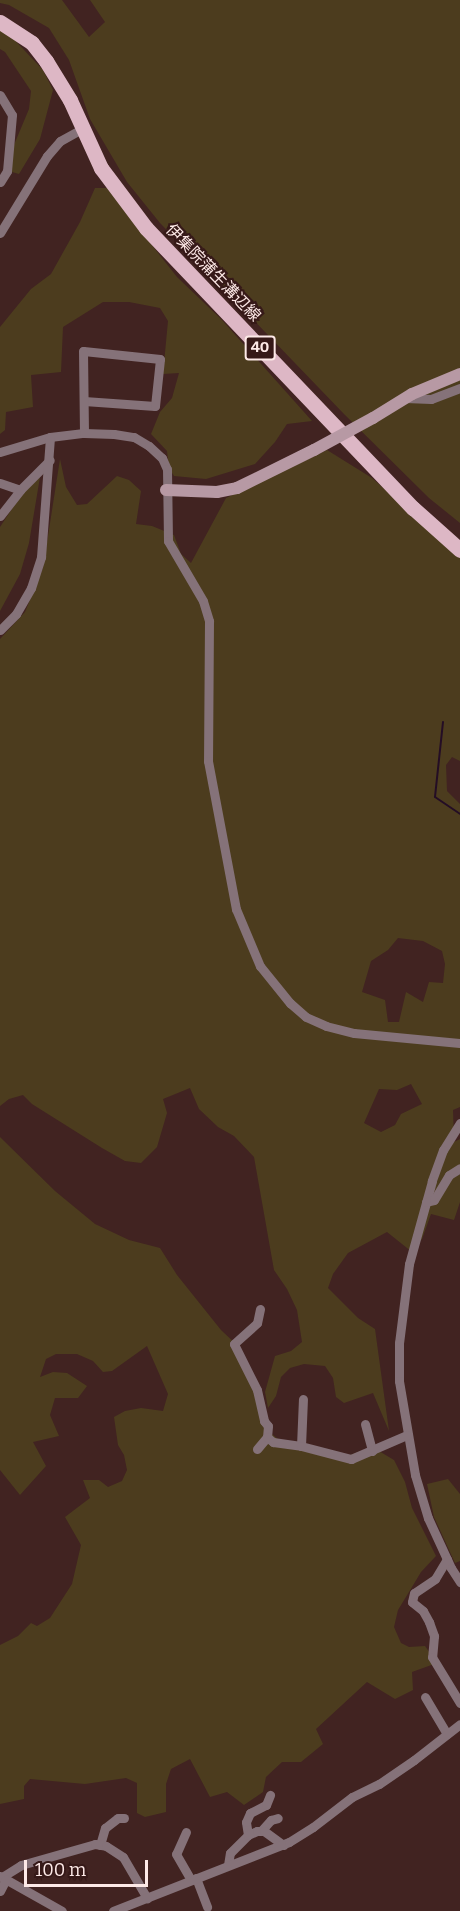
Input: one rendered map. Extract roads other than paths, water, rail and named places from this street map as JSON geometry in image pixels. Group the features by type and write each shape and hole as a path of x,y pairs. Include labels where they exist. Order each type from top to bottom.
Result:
{"main road":[{"name":"伊集院蒲生溝辺線","path":"0,22 32,43 46,61 70,100 101,168 147,228 412,508 460,550"}],"street":[{"path":"0,95 12,115 7,171 0,182"},
{"path":"0,232 47,156 60,141 82,129"},
{"path":"84,400 155,406 160,359 83,351 84,433"},
{"path":"166,490 217,492 237,488 314,450 405,398 460,374"},
{"path":"405,398 431,399 460,388"},
{"path":"0,452 51,437 84,433 134,437 149,446 162,458 167,468 168,541 203,601 209,621 208,761 236,909 260,966 290,1003 306,1017 326,1026 354,1033 460,1043"},
{"path":"0,630 16,614 36,573 44,529 51,437"},
{"path":"0,516 20,490 50,460"},
{"path":"0,483 20,490"},
{"path":"460,1123 443,1150 426,1202 409,1264 399,1343 399,1381 418,1486 428,1518 460,1582"},
{"path":"426,1202 434,1200 449,1175 460,1168"},
{"path":"257,1449 267,1437 268,1426 264,1422 257,1390 234,1344 257,1323 260,1309"},
{"path":"301,1446 303,1399"},
{"path":"365,1424 372,1450"},
{"path":"267,1437 273,1442 301,1446 351,1459 407,1435"},
{"path":"447,1559 435,1579 414,1593 412,1602 423,1611 429,1622 434,1636 432,1657 460,1703"},
{"path":"425,1696 447,1734"},
{"path":"113,1911 142,1904 193,1879 283,1845 314,1827 352,1797 379,1784 460,1724"},
{"path":"248,1835 246,1822 250,1813 267,1805 270,1795"},
{"path":"100,1845 105,1828 118,1818 124,1818"},
{"path":"228,1865 230,1853 248,1835 261,1831 271,1820 278,1818"},
{"path":"261,1831 283,1845"},
{"path":"186,1832 176,1854 193,1879 207,1907"},
{"path":"0,1891 3,1877 21,1865 95,1844 123,1857 142,1904"},
{"path":"3,1877 35,1898 63,1911"}],"waterway":[{"path":"443,722 435,797 460,814"}]}
